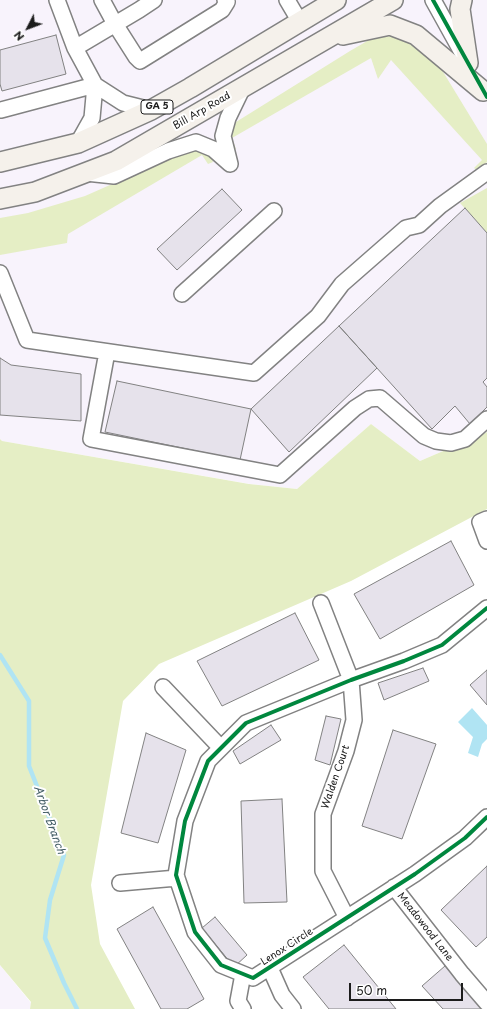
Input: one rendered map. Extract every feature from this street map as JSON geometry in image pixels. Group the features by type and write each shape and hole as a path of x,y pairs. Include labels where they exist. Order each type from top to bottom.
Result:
{"main road":[{"name":"GA 5","path":"0,162 78,143 151,110 336,0"},
{"name":"Bill Arp Road","path":"0,199 35,192 116,161 393,0"},
{"path":"462,0 460,9 468,63"},
{"path":"328,38 390,25 416,35 485,94"}],"street":[{"path":"57,0 75,48 95,85 124,103 151,110"},
{"path":"102,0 115,24 140,61 222,10 227,2 225,0"},
{"path":"75,48 154,0"},
{"path":"287,0 300,22"},
{"path":"433,0 485,94"},
{"path":"1,110 95,85"},
{"path":"78,143 92,118 95,85"},
{"path":"85,173 114,176 168,151 196,142 213,149 230,164 223,136 228,118 243,88"},
{"path":"0,274 27,340 254,373 318,316 342,284 406,228 419,225 440,206 487,172"},
{"path":"182,294 274,211"},
{"path":"107,352 91,439 273,474 280,475 355,408 369,399 380,398 424,436 436,441 451,443 465,439 487,419"},
{"path":"487,519 480,522 487,541"},
{"name":"Walden Court","path":"321,603 351,680 354,720 346,751 323,814 323,871 348,918"},
{"name":"Lenox Circle","path":"487,608 442,645 246,723 208,761 185,821 176,875 195,932 221,965 253,978 415,874 465,838 487,817"},
{"path":"163,687 221,748"},
{"path":"120,883 177,878"},
{"name":"Meadowood Lane","path":"394,887 462,974 487,1003"},
{"path":"270,968 282,995 293,1009"},
{"path":"243,974 238,1001 243,1009"}],"shaded area":[{"path":"0,0 487,0 487,432 420,461 371,424 297,489 250,484 2,441 0,439"},
{"path":"0,965 31,1003 30,1009 0,1009"}],"green space":[{"path":"394,36 423,45 434,57 487,144 487,162 478,171 474,168 482,160 391,60 378,79 371,58 232,138 236,149 231,149 229,134 236,122 374,37"},
{"path":"189,148 210,154 213,162 208,164 202,155 68,234 67,243 0,255 0,218 28,213 85,196 162,162"},
{"path":"487,188 487,233 460,203"},
{"path":"371,424 420,461 487,432 487,509 351,581 159,664 123,701 91,885 100,944 135,1009 30,1009 31,1002 0,965 0,439 2,441 249,484 297,489"}],"water":[{"path":"472,708 487,725 487,739 482,744 478,757 468,753 473,737 458,722"}],"building":[{"path":"56,35 66,74 2,91 0,84 0,50"},
{"path":"222,189 242,210 177,270 157,249"},
{"path":"465,208 487,233 487,378 483,382 487,387 487,407 470,424 455,406 432,429 339,326"},
{"path":"339,326 377,368 289,452 251,409"},
{"path":"0,358 11,365 81,374 81,421 0,415"},
{"path":"117,381 251,409 240,460 105,432"},
{"path":"451,541 474,585 380,639 354,594"},
{"path":"295,613 319,660 222,706 197,661"},
{"path":"423,668 429,681 384,700 378,683"},
{"path":"487,670 487,705 470,685"},
{"path":"326,716 341,719 330,765 315,760"},
{"path":"271,725 281,740 240,764 233,751"},
{"path":"393,730 436,744 402,839 362,826"},
{"path":"146,733 186,750 158,843 121,833"},
{"path":"282,799 287,902 244,903 241,801"},
{"path":"487,866 487,937 476,947 441,910"},
{"path":"153,907 204,999 187,1009 161,1009 117,929"},
{"path":"215,917 247,955 234,967 202,928"},
{"path":"344,945 396,1009 329,1009 303,977"},
{"path":"445,966 483,1009 443,1009 422,986"}],"waterway":[{"name":"Arbor Branch","path":"0,655 29,701 29,766 64,855 50,900 45,938 77,1009"}],"cycle path":[{"path":"433,0 487,97"},
{"path":"487,608 442,645 246,723 208,761 185,821 176,875 195,932 221,965 253,978 415,874 465,838 487,817"}]}
